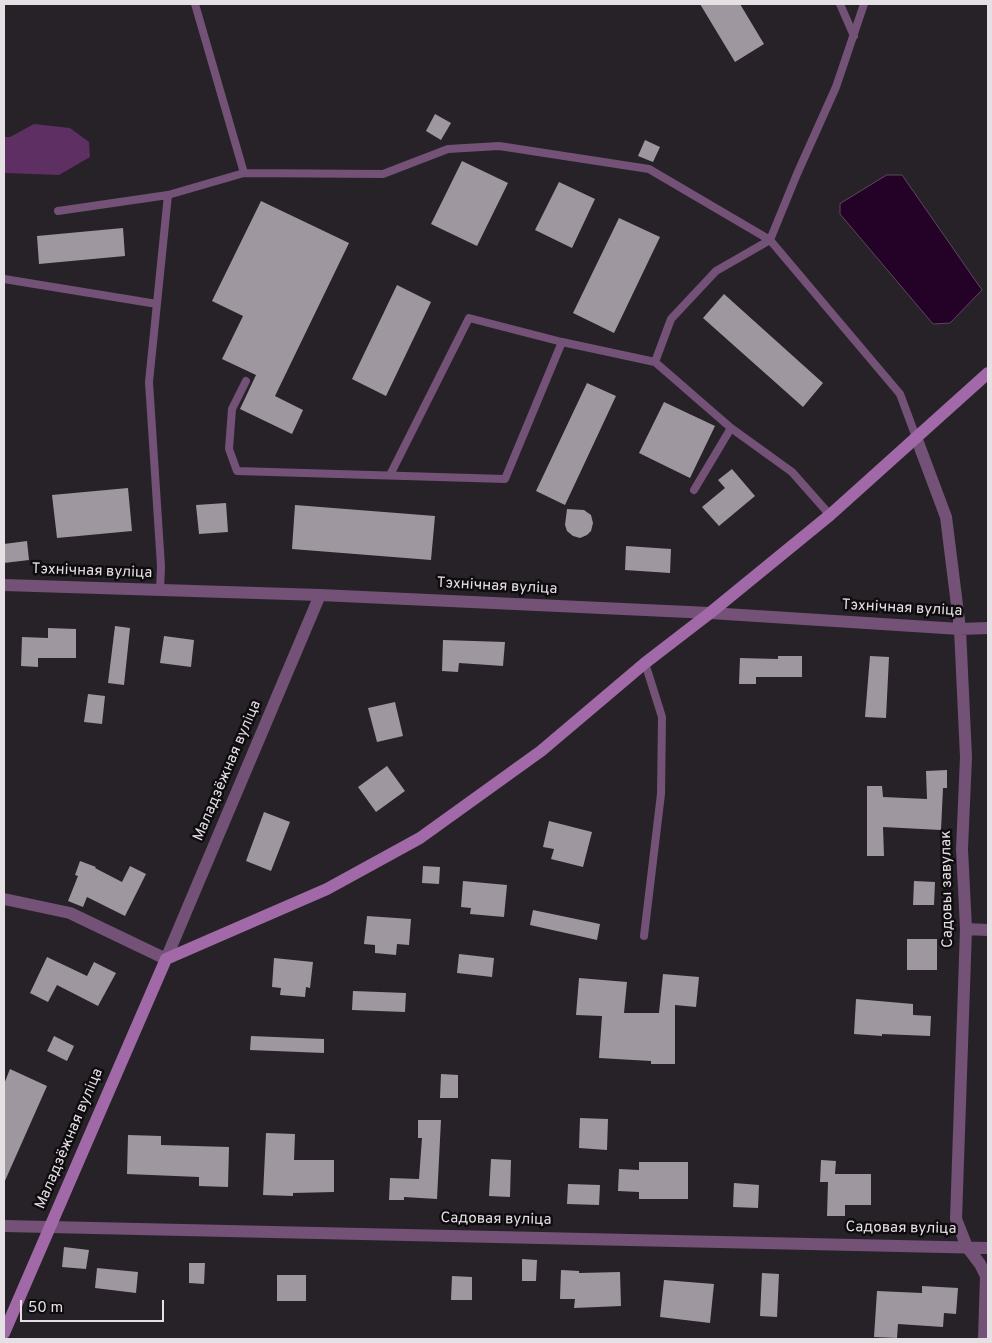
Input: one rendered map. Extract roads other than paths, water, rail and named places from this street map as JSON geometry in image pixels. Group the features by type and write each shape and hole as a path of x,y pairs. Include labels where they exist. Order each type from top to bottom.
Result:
{"street":[{"path":"4,899 70,912 166,959 327,889 420,838 541,751 644,663 710,613 830,515 916,436 988,374"},
{"name":"Садовы завулак","path":"916,436 946,517 960,629 966,757 962,850 966,929 956,1218 968,1247 986,1276 984,1339"},
{"name":"Тэхнічная вуліца","path":"4,585 320,595 710,613 960,629 988,628"},
{"name":"Маладзёжная вуліца","path":"4,1333 166,959 320,595"},
{"path":"966,929 988,930"},
{"name":"Садовая вуліца","path":"4,1226 988,1248"}],"lane":[{"path":"195,4 244,174"},
{"path":"840,4 854,36"},
{"path":"655,362 671,319 716,271 770,240 836,87 864,4"},
{"path":"58,211 168,195 244,174 383,174 448,149 499,146 649,169 770,240 900,394 916,436"},
{"path":"160,590 161,566 149,382 168,195"},
{"path":"4,279 157,304"},
{"path":"390,475 469,318 562,342 655,362 731,428 792,472 830,515"},
{"path":"246,380 232,409 229,449 238,471 505,479 562,342"},
{"path":"694,490 731,428"},
{"path":"644,663 662,718 661,794 644,936"}]}
